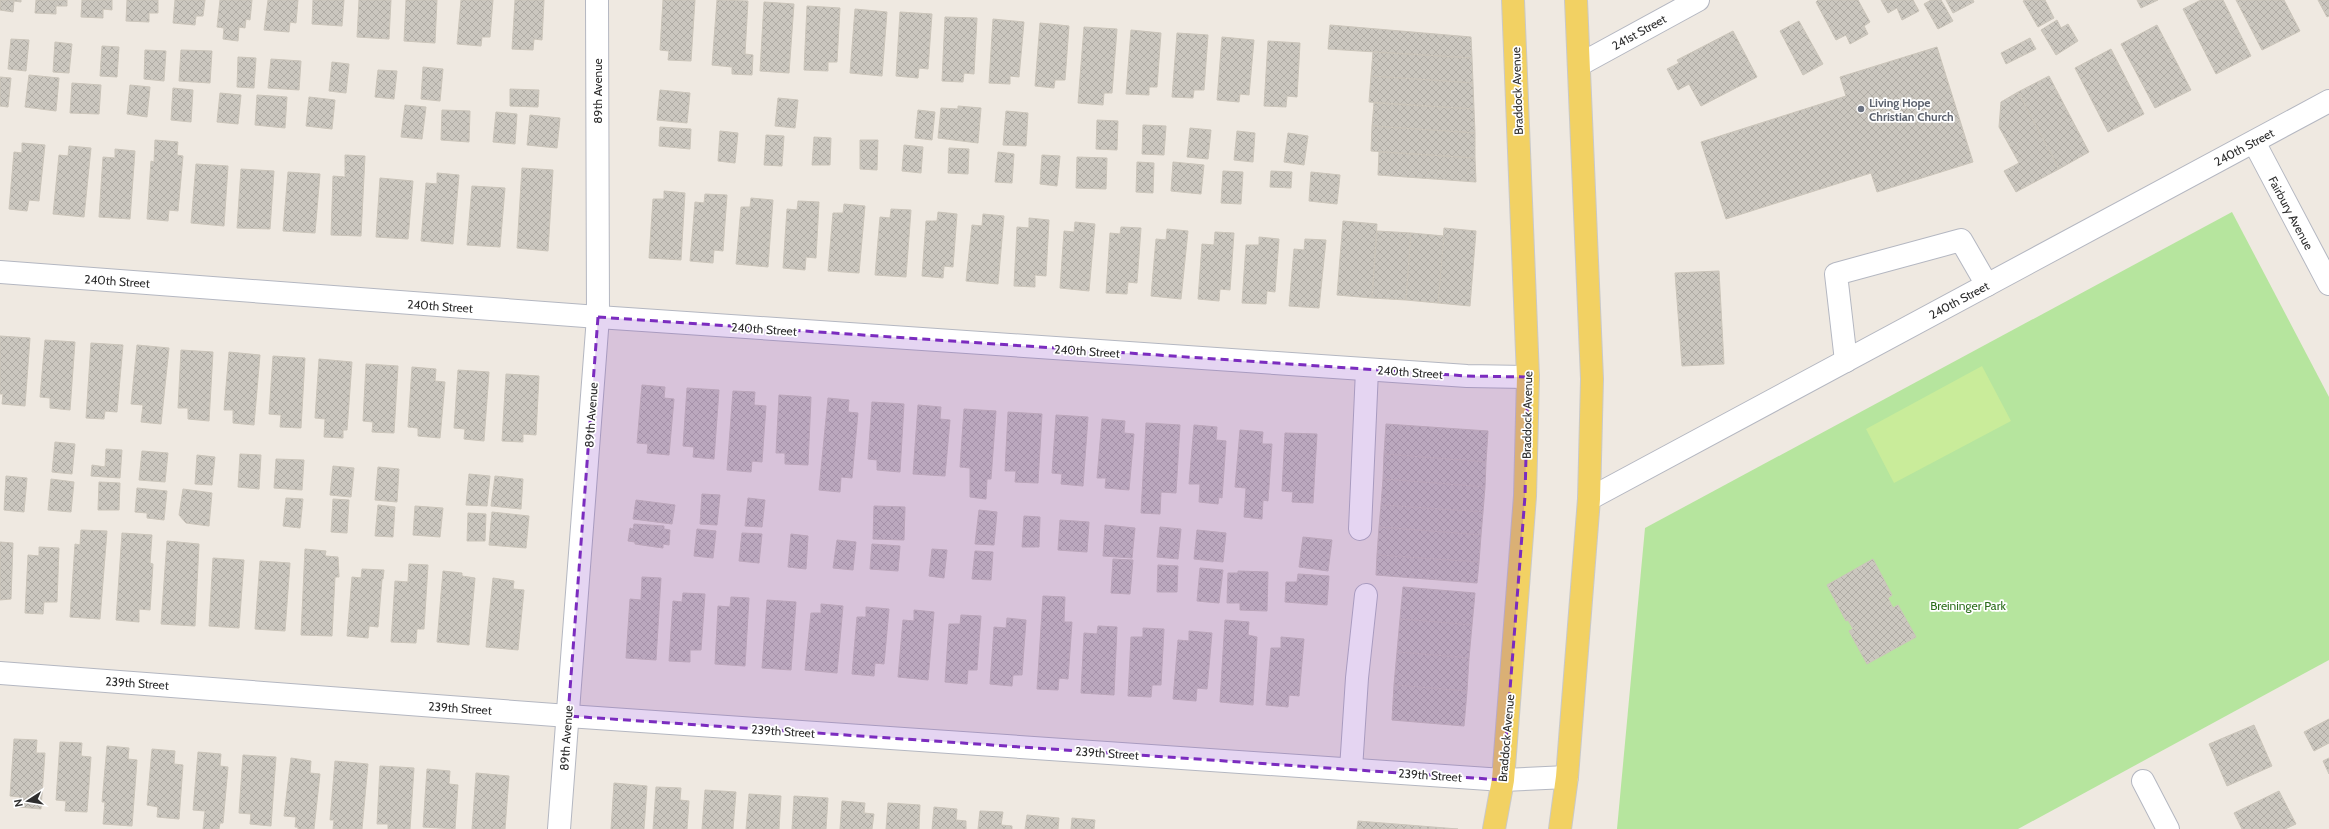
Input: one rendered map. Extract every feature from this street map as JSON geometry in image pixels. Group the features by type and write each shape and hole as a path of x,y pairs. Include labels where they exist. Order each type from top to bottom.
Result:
{"main road":[{"name":"Braddock Avenue","path":"1494,829 1503,780 1525,496 1528,377 1513,0"},
{"path":"1560,829 1567,777 1588,499 1592,379 1576,0"}],"street":[{"name":"89th Avenue","path":"559,829 598,318 597,0"},
{"name":"241st Street","path":"1579,65 1698,0"},
{"name":"240th Street","path":"1588,499 2329,101"},
{"name":"Fairbury Avenue","path":"2254,142 2329,284"},
{"path":"1846,361 1836,274 1961,240 1987,285"},
{"name":"240th Street","path":"0,272 598,318 1367,370 1467,376 1528,377"},
{"path":"1360,529 1367,370"},
{"path":"1352,769 1357,678 1366,595"},
{"name":"239th Street","path":"0,672 568,716 1503,780 1567,777"},
{"path":"2143,781 2168,829"}],"highlighted area":[{"path":"598,317 1467,376 1528,377 1525,496 1503,780 568,716"}],"green space":[{"name":"Breininger Park","path":"2232,212 2329,397 2329,660 2018,829 1617,829 1645,528"},
{"path":"1982,366 2011,421 1894,483 1866,429"}],"building":[{"path":"0,0 21,0 21,2 14,1 13,12 0,10"},
{"path":"36,0 67,0 67,6 56,6 56,14 35,13"},
{"path":"82,0 112,0 112,10 103,9 103,18 81,17"},
{"path":"127,0 158,0 158,13 149,13 149,22 126,21"},
{"path":"175,0 205,0 203,16 196,16 195,25 173,23"},
{"path":"220,0 252,0 250,20 246,19 245,28 239,27 238,41 223,39 224,28 217,27"},
{"path":"268,0 298,0 296,23 290,22 289,32 264,30"},
{"path":"313,0 344,0 342,26 312,24"},
{"path":"359,0 391,0 389,39 357,37"},
{"path":"406,0 437,0 435,43 404,41"},
{"path":"461,0 493,0 490,37 482,37 481,46 457,44"},
{"path":"515,0 544,0 542,40 534,39 533,50 512,49"},
{"path":"663,0 695,0 691,61 668,60 669,51 660,50"},
{"path":"717,0 748,1 745,54 753,55 752,75 732,74 732,67 712,65"},
{"path":"1818,0 1858,0 1870,22 1864,26 1868,34 1850,44 1846,35 1836,40 1816,2"},
{"path":"1881,0 1913,0 1919,11 1902,20 1897,8 1888,13"},
{"path":"1931,0 1941,0 1953,21 1938,29 1924,4"},
{"path":"1946,0 1973,0 1974,2 1953,13"},
{"path":"2045,0 2054,18 2038,27 2023,1"},
{"path":"2137,0 2158,0 2141,8"},
{"path":"2201,0 2223,0 2251,56 2216,74 2183,9"},
{"path":"2236,0 2284,0 2300,31 2262,50"},
{"path":"2318,0 2329,0 2329,16 2327,17"},
{"path":"764,2 794,4 789,73 760,71"},
{"path":"807,6 840,8 837,62 828,62 828,71 804,70"},
{"path":"855,9 887,12 882,76 850,73"},
{"path":"900,12 932,14 928,69 919,68 918,78 896,76"},
{"path":"945,17 977,18 974,74 964,73 963,82 942,81"},
{"path":"993,19 1024,22 1019,77 1010,76 1010,84 989,83"},
{"path":"2057,20 2061,28 2068,24 2078,41 2056,55 2041,30"},
{"path":"1799,21 1823,64 1803,75 1780,31"},
{"path":"1040,23 1069,26 1065,80 1055,80 1054,88 1035,86"},
{"path":"1330,25 1471,37 1472,58 1328,49"},
{"path":"2157,25 2191,90 2155,108 2121,44"},
{"path":"1084,27 1117,29 1112,93 1104,93 1103,105 1078,103"},
{"path":"1131,30 1161,33 1157,87 1149,87 1149,95 1126,94"},
{"path":"1733,31 1757,77 1701,106 1689,84 1678,90 1667,69 1679,63 1677,60"},
{"path":"1177,33 1208,35 1204,90 1194,90 1193,98 1172,97"},
{"path":"1222,37 1254,40 1249,95 1240,94 1239,102 1217,100"},
{"path":"2030,38 2036,49 2006,64 2001,53"},
{"path":"11,39 29,40 26,71 8,69"},
{"path":"1268,41 1300,43 1297,97 1287,96 1286,107 1264,106"},
{"path":"55,42 72,44 69,73 53,72"},
{"path":"102,46 119,47 117,77 100,76"},
{"path":"1937,47 1973,162 1877,192 1871,173 1726,219 1701,142 1846,96 1840,77"},
{"path":"2111,49 2144,114 2108,132 2075,68"},
{"path":"145,50 166,51 164,81 144,79"},
{"path":"181,50 212,51 210,83 179,81"},
{"path":"1373,52 1472,58 1473,83 1371,76"},
{"path":"238,57 256,58 254,88 237,87"},
{"path":"271,59 301,61 299,90 268,88"},
{"path":"332,62 349,64 346,93 329,91"},
{"path":"423,67 443,69 440,101 421,99"},
{"path":"378,70 397,71 394,99 375,97"},
{"path":"29,75 59,78 56,111 25,107"},
{"path":"1371,76 1473,83 1474,109 1369,102"},
{"path":"2049,76 2089,152 2059,169 2018,92"},
{"path":"0,77 11,78 8,107 0,106"},
{"path":"72,83 101,85 99,114 70,113"},
{"path":"130,85 150,87 147,117 127,114"},
{"path":"173,88 193,90 191,122 171,120"},
{"path":"510,89 539,90 538,107 510,106"},
{"path":"660,90 690,93 687,123 657,120"},
{"path":"2018,92 2059,169 2016,192 2004,171 2019,163 1999,127 2001,102"},
{"path":"220,93 241,95 238,124 217,122"},
{"path":"257,95 287,97 285,128 255,125"},
{"path":"309,97 335,100 332,129 306,126"},
{"path":"778,98 798,100 795,128 775,126"},
{"path":"1374,103 1474,109 1475,133 1372,126"},
{"path":"405,105 426,107 422,139 401,137"},
{"path":"958,106 981,108 978,143 938,138 941,108 958,109"},
{"path":"442,110 470,111 469,142 441,140"},
{"path":"918,110 935,112 932,140 915,138"},
{"path":"1006,111 1028,113 1026,146 1003,145"},
{"path":"496,112 517,114 515,144 493,142"},
{"path":"530,115 560,118 557,148 527,145"},
{"path":"1097,120 1118,121 1117,150 1096,149"},
{"path":"1143,125 1166,126 1164,155 1142,154"},
{"path":"1372,126 1475,133 1475,158 1371,151"},
{"path":"660,127 691,129 690,149 659,146"},
{"path":"1190,128 1211,130 1208,159 1187,157"},
{"path":"720,131 738,133 735,163 718,161"},
{"path":"1237,131 1255,133 1253,162 1234,160"},
{"path":"1288,133 1308,136 1304,165 1284,162"},
{"path":"766,135 784,136 782,166 764,165"},
{"path":"814,137 831,138 830,165 812,165"},
{"path":"155,140 178,142 177,155 183,156 178,211 169,210 168,221 147,219 151,161 154,162"},
{"path":"860,140 878,140 877,170 860,169"},
{"path":"22,143 45,145 39,201 29,200 27,211 9,209 14,152 22,153"},
{"path":"904,145 923,147 921,173 902,171"},
{"path":"69,146 91,148 84,217 53,214 59,155 68,156"},
{"path":"949,148 969,149 968,174 948,173"},
{"path":"115,149 135,151 130,219 99,217 103,157 115,158"},
{"path":"998,152 1014,154 1012,183 995,182"},
{"path":"1379,152 1475,158 1476,182 1378,175"},
{"path":"345,155 365,156 361,236 331,235 333,176 345,177"},
{"path":"1042,155 1060,156 1057,186 1040,184"},
{"path":"1077,157 1107,158 1106,189 1076,188"},
{"path":"1137,162 1154,163 1153,193 1136,192"},
{"path":"1173,162 1204,165 1201,194 1171,191"},
{"path":"196,164 228,166 224,226 191,223"},
{"path":"522,168 553,170 548,251 517,248"},
{"path":"241,169 274,171 270,229 237,228"},
{"path":"1223,171 1243,172 1241,204 1221,203"},
{"path":"1271,171 1292,172 1291,188 1270,187"},
{"path":"288,172 320,174 315,233 283,231"},
{"path":"1311,172 1340,175 1337,204 1309,201"},
{"path":"437,173 459,175 453,244 421,241 426,183 437,184"},
{"path":"380,178 413,181 408,239 376,237"},
{"path":"472,186 505,188 500,247 467,245"},
{"path":"664,191 685,193 681,260 649,258 653,199 664,199"},
{"path":"705,194 727,195 723,251 714,250 713,263 690,261 695,202 704,203"},
{"path":"751,198 773,200 768,267 736,264 741,207 750,207"},
{"path":"798,201 819,202 816,258 806,257 805,270 783,268 787,209 797,210"},
{"path":"844,204 865,206 859,273 828,271 833,213 843,213"},
{"path":"891,209 911,210 906,277 875,275 880,217 890,218"},
{"path":"938,212 957,214 953,267 944,266 943,278 922,276 926,221 937,221"},
{"path":"983,214 1004,216 998,284 966,281 972,225 982,226"},
{"path":"1029,218 1049,220 1046,276 1035,275 1035,287 1014,286 1017,227 1029,228"},
{"path":"1343,221 1377,224 1372,298 1337,295"},
{"path":"1075,222 1095,224 1089,291 1060,288 1064,231 1074,232"},
{"path":"1121,227 1141,228 1137,283 1128,282 1127,294 1106,293 1110,233 1120,234"},
{"path":"1444,228 1476,231 1470,306 1438,303"},
{"path":"1167,229 1188,231 1181,299 1151,296 1156,239 1166,240"},
{"path":"1377,231 1411,233 1406,300 1372,298"},
{"path":"1215,232 1234,233 1230,290 1220,289 1219,301 1198,299 1202,244 1214,245"},
{"path":"1411,233 1444,236 1438,303 1406,300"},
{"path":"1259,237 1279,239 1275,292 1267,291 1266,304 1242,303 1246,245 1259,245"},
{"path":"1305,239 1326,240 1319,308 1289,306 1294,249 1304,250"},
{"path":"1719,271 1724,364 1682,366 1675,273"},
{"path":"0,336 30,338 25,406 2,404 3,394 0,394"},
{"path":"45,340 75,342 70,410 50,408 50,398 40,397"},
{"path":"91,343 123,345 117,412 105,411 104,419 86,418"},
{"path":"137,345 169,348 161,424 141,422 143,405 131,404"},
{"path":"181,350 213,352 209,421 188,419 188,408 178,408"},
{"path":"229,352 260,355 254,425 233,423 233,410 224,410"},
{"path":"273,356 305,358 301,428 280,427 281,415 269,414"},
{"path":"319,359 352,362 347,430 343,430 343,438 324,437 325,419 315,418"},
{"path":"366,364 398,366 394,433 372,432 373,422 363,421"},
{"path":"412,367 436,369 435,381 445,382 440,438 418,436 418,428 408,427"},
{"path":"458,370 489,372 484,441 464,439 465,429 454,428"},
{"path":"506,374 539,376 536,435 523,434 523,442 502,441"},
{"path":"642,385 665,387 664,398 674,399 669,455 647,453 648,444 637,443"},
{"path":"687,388 719,390 714,459 693,457 694,447 683,446"},
{"path":"733,391 755,392 754,405 766,406 762,462 752,461 751,472 727,470"},
{"path":"779,395 811,397 808,465 785,464 785,453 776,453"},
{"path":"828,398 849,400 848,412 858,413 852,478 841,477 840,492 819,490"},
{"path":"872,402 904,404 900,472 877,470 877,460 868,459"},
{"path":"918,405 941,407 940,419 950,420 945,476 913,474"},
{"path":"964,409 996,411 991,479 987,479 986,499 970,497 970,468 960,467"},
{"path":"1008,412 1042,414 1038,483 1015,482 1016,471 1005,471"},
{"path":"1056,415 1088,417 1083,486 1061,484 1062,474 1052,473"},
{"path":"1102,419 1125,421 1124,433 1134,434 1129,490 1105,488 1106,478 1097,478"},
{"path":"1146,423 1180,425 1176,493 1161,492 1160,514 1141,513"},
{"path":"1386,424 1488,431 1486,462 1384,454"},
{"path":"1194,425 1217,427 1216,440 1226,441 1222,498 1219,497 1218,504 1199,502 1200,484 1189,484"},
{"path":"1240,430 1263,432 1262,444 1272,444 1268,501 1263,500 1262,519 1244,517 1246,488 1235,487"},
{"path":"1285,433 1317,434 1313,503 1292,502 1293,492 1282,491"},
{"path":"55,442 75,444 72,474 52,472"},
{"path":"106,449 122,450 120,478 91,476 92,465 105,467"},
{"path":"142,451 168,453 165,482 139,480"},
{"path":"240,454 261,455 259,489 238,487"},
{"path":"1384,454 1486,462 1485,487 1383,479"},
{"path":"197,455 215,457 212,485 195,484"},
{"path":"276,459 304,460 302,490 274,488"},
{"path":"333,466 354,468 351,497 330,495"},
{"path":"378,467 399,469 397,502 375,500"},
{"path":"469,474 490,476 487,506 466,505"},
{"path":"6,476 27,478 24,512 4,510"},
{"path":"495,476 523,479 521,509 491,506"},
{"path":"51,479 74,482 71,512 48,510"},
{"path":"1383,479 1485,487 1483,512 1381,505"},
{"path":"99,482 120,483 119,510 98,510"},
{"path":"137,488 167,491 164,520 147,518 147,513 135,512"},
{"path":"183,489 212,493 209,526 186,523 179,515"},
{"path":"702,494 720,495 717,525 700,524"},
{"path":"286,498 303,499 300,528 283,526"},
{"path":"748,498 765,500 762,527 745,526"},
{"path":"333,499 349,500 347,533 331,532"},
{"path":"636,500 675,505 672,524 633,519"},
{"path":"378,505 395,507 393,537 375,536"},
{"path":"1381,505 1483,512 1481,535 1379,527"},
{"path":"415,506 443,508 440,537 413,535"},
{"path":"874,506 905,507 904,540 873,539"},
{"path":"979,510 997,512 994,545 975,544"},
{"path":"492,512 529,516 526,548 489,545"},
{"path":"468,513 486,514 485,541 467,541"},
{"path":"1024,516 1040,517 1039,547 1022,547"},
{"path":"1060,520 1089,522 1087,552 1058,550"},
{"path":"634,524 664,526 664,529 670,530 669,545 663,544 663,548 635,544 635,542 628,541 630,528 633,529"},
{"path":"1105,525 1135,528 1132,558 1103,556"},
{"path":"1160,527 1181,529 1178,559 1157,557"},
{"path":"1379,527 1481,535 1479,562 1377,555"},
{"path":"697,529 716,531 713,558 694,556"},
{"path":"81,530 107,531 100,619 70,617 75,544 80,545"},
{"path":"1197,530 1226,533 1223,562 1194,559"},
{"path":"122,533 152,535 150,563 153,564 150,610 139,609 139,622 116,620"},
{"path":"742,533 762,534 759,563 739,561"},
{"path":"791,534 808,536 806,569 788,567"},
{"path":"1303,537 1332,540 1328,571 1299,567"},
{"path":"837,540 856,542 853,570 833,568"},
{"path":"167,541 199,544 195,626 161,624"},
{"path":"0,542 13,543 11,599 0,600"},
{"path":"872,544 900,546 898,571 870,569"},
{"path":"39,547 59,548 57,602 44,602 43,614 25,613 28,555 39,556"},
{"path":"305,549 326,551 325,556 338,557 339,577 335,577 332,636 301,635"},
{"path":"932,549 947,550 944,578 929,576"},
{"path":"975,551 993,552 991,580 972,579"},
{"path":"1377,555 1479,562 1477,583 1376,575"},
{"path":"213,558 244,560 239,628 209,626"},
{"path":"1113,559 1133,560 1130,594 1111,593"},
{"path":"1873,559 1892,595 1888,598 1893,608 1898,605 1916,637 1867,664 1849,631 1853,629 1848,620 1846,621 1827,585"},
{"path":"260,561 290,563 285,631 255,629"},
{"path":"409,564 428,565 424,629 417,629 416,643 391,642 395,581 408,582"},
{"path":"1158,565 1178,566 1177,592 1157,592"},
{"path":"1200,568 1223,570 1219,603 1197,601"},
{"path":"362,569 384,570 378,627 369,626 368,638 347,636 352,577 361,578"},
{"path":"443,571 462,573 462,576 475,578 469,645 437,642"},
{"path":"1238,571 1268,572 1267,611 1240,610 1240,603 1227,603 1228,573 1238,573"},
{"path":"1298,574 1329,576 1327,605 1285,602 1286,582 1297,582"},
{"path":"642,577 661,578 656,660 626,658 630,599 641,600"},
{"path":"493,578 514,581 513,589 524,590 518,650 486,647"},
{"path":"1403,587 1475,593 1472,625 1400,619"},
{"path":"683,593 705,594 701,650 690,650 690,662 669,661 673,601 682,602"},
{"path":"1043,596 1065,597 1064,622 1072,622 1068,679 1059,678 1058,690 1037,689"},
{"path":"731,597 749,598 745,666 715,664 718,606 730,607"},
{"path":"767,600 796,602 791,670 762,668"},
{"path":"821,604 843,606 837,673 805,670 811,613 821,613"},
{"path":"866,607 889,609 884,664 875,663 874,676 852,674 857,617 866,617"},
{"path":"914,610 934,612 928,680 898,677 903,620 914,621"},
{"path":"961,615 981,616 977,670 968,670 967,684 945,682 949,624 960,624"},
{"path":"1007,618 1026,620 1022,675 1013,675 1012,686 990,684 994,627 1006,628"},
{"path":"1400,619 1472,625 1469,658 1397,652"},
{"path":"1225,620 1249,622 1248,635 1257,637 1253,705 1220,702"},
{"path":"1098,626 1117,627 1114,695 1081,693 1084,633 1097,634"},
{"path":"1143,628 1164,629 1161,685 1152,685 1151,697 1128,696 1131,637 1143,637"},
{"path":"1189,631 1212,633 1207,689 1197,688 1196,701 1173,699 1178,640 1189,641"},
{"path":"1281,637 1304,639 1299,696 1289,695 1288,707 1266,705 1271,648 1281,648"},
{"path":"1397,652 1469,658 1467,691 1394,685"},
{"path":"1394,685 1467,691 1464,726 1392,720"},
{"path":"2329,719 2329,743 2314,751 2304,732"},
{"path":"2254,725 2272,766 2227,786 2209,744"},
{"path":"14,739 37,740 36,753 45,753 41,809 19,807 20,797 10,796"},
{"path":"60,742 82,743 81,756 91,757 87,812 65,811 66,801 56,800"},
{"path":"107,746 129,748 128,759 137,760 132,826 103,824 105,802 102,802"},
{"path":"152,749 175,751 174,764 183,765 179,819 157,817 158,807 147,805"},
{"path":"198,752 221,754 220,766 228,767 223,823 220,823 219,829 203,829 205,811 193,810"},
{"path":"243,755 276,757 271,826 250,824 251,814 239,813"},
{"path":"291,758 311,761 310,773 320,774 314,829 298,829 298,827 295,827 296,817 284,816"},
{"path":"2329,758 2329,774 2323,761"},
{"path":"335,761 368,764 362,829 333,829 334,820 330,820"},
{"path":"380,766 414,768 410,829 388,829 388,824 377,824"},
{"path":"427,769 450,771 449,784 458,785 455,829 423,827"},
{"path":"476,773 509,776 505,829 472,829"},
{"path":"614,783 647,786 644,829 611,829"},
{"path":"656,787 681,788 680,800 689,801 687,829 653,829"},
{"path":"705,790 736,792 733,829 702,829"},
{"path":"2279,791 2296,824 2285,829 2242,829 2234,813"},
{"path":"749,794 781,796 779,829 746,829"},
{"path":"794,796 828,798 826,829 792,829"},
{"path":"842,801 865,803 864,813 874,814 872,829 840,829"},
{"path":"888,803 920,805 919,829 886,829"},
{"path":"934,807 957,809 956,820 966,821 966,829 932,829"},
{"path":"980,811 1003,812 1001,825 1012,826 1012,829 978,829"},
{"path":"1027,815 1059,818 1058,829 1025,829"},
{"path":"1072,818 1095,820 1094,829 1071,829"},
{"path":"1358,821 1458,829 1357,829"}],"place":[{"name":"Living Hope Christian Church","path":"1861,109"}]}
